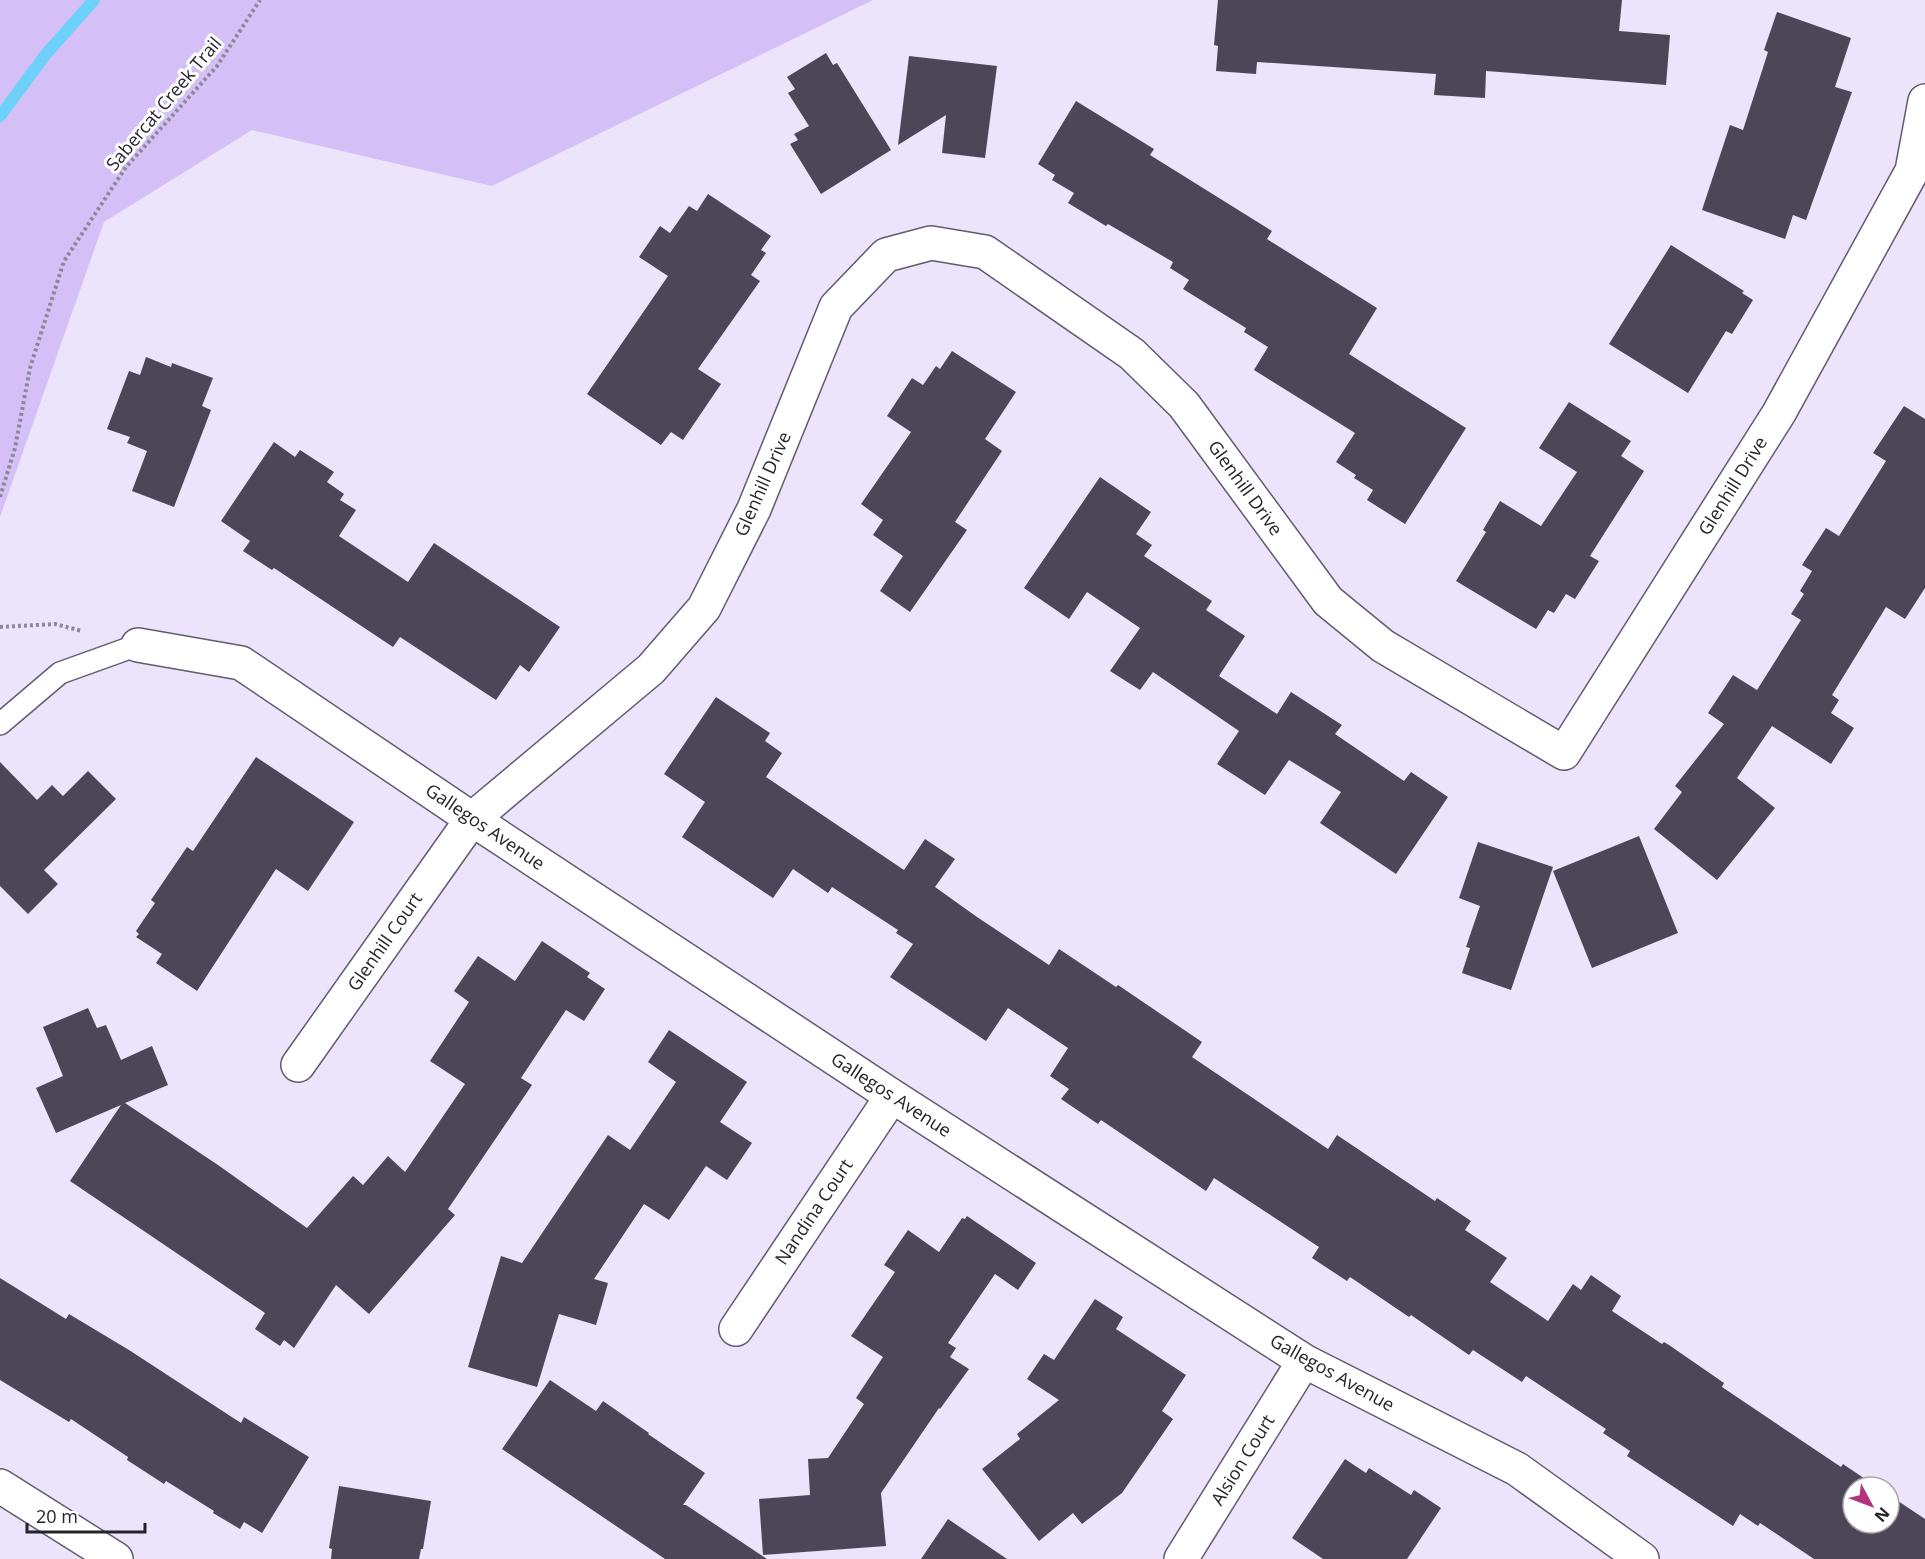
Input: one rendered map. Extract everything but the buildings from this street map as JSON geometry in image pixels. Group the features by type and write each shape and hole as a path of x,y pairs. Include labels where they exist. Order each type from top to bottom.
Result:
{"street":[{"name":"Glenhill Drive","path":"472,819 651,669 704,608 754,509 836,307 886,255 931,243 985,252 1132,354 1184,405 1328,601 1383,646 1564,753 1803,371 1912,171 1925,101"},
{"name":"Gallegos Avenue","path":"138,645 241,663 472,819 892,1096 1304,1361 1517,1469 1642,1559"},
{"name":"Glenhill Court","path":"298,1065 472,819"},
{"name":"Nandina Court","path":"736,1329 892,1096"},
{"name":"Alsion Court","path":"1181,1559 1304,1361"},
{"path":"0,1486 116,1559"}],"lane":[{"path":"0,724 60,674 138,645"}],"path":[{"name":"Sabercat Creek Trail","path":"0,497 15,448 30,368 64,261 126,166 217,66 260,0"},
{"path":"0,627 55,624 138,645"}],"shaded area":[{"path":"0,0 873,0 492,186 252,130 104,222 0,517"}],"waterway":[{"path":"0,116 46,54 94,0"}]}
